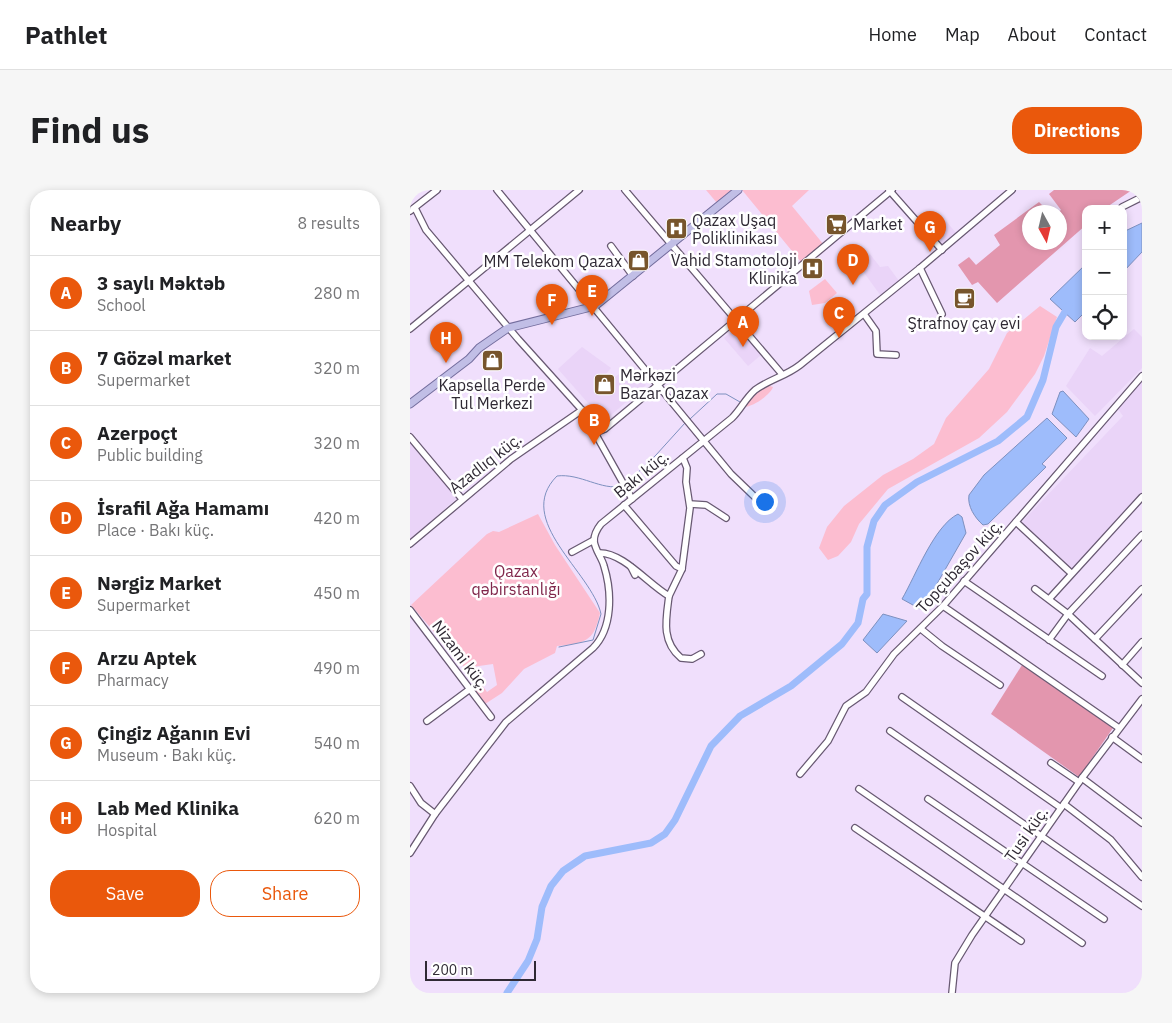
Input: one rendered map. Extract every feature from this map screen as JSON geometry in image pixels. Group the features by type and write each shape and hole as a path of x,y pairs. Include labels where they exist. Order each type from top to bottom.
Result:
{"main road":[{"path":"410,399 508,328 595,306 738,190"},
{"path":"410,404 468,359 479,348"}],"street":[{"path":"437,190 412,210 426,230 508,328 582,410 597,432 632,499"},
{"path":"497,190 595,306 704,441 736,479 757,499"},
{"path":"410,328 579,190"},
{"path":"626,190 781,373"},
{"path":"597,432 605,429 891,190 942,250"},
{"name":"Bakı küç.","path":"594,540 596,530 601,524 732,418 750,395 781,373 793,370 942,250 1012,190"},
{"path":"1126,205 1142,197"},
{"path":"611,246 633,276"},
{"path":"920,268 942,314"},
{"path":"864,314 875,328 877,334 877,354 896,355"},
{"path":"877,334 885,336"},
{"name":"Topçubaşov küç.","path":"800,774 828,742 846,706 866,692 890,658 944,606 1142,376"},
{"name":"Azadlıq küç.","path":"410,544 523,450 582,410"},
{"path":"410,437 462,499"},
{"path":"683,458 687,468 686,482 690,504 682,569 668,596 665,627 669,642 682,658 692,659 701,654"},
{"path":"1050,598 1142,497"},
{"path":"690,504 706,505 726,518"},
{"path":"624,505 676,566 682,569"},
{"path":"1016,522 1071,573"},
{"path":"1049,640 1068,614 1142,535"},
{"path":"410,853 435,814 506,722 593,648 601,639 610,601 605,568 594,540 572,552"},
{"path":"599,553 604,553 631,566 668,596"},
{"path":"631,566 635,575"},
{"path":"964,582 1102,676"},
{"path":"1035,589 1050,598 1142,683"},
{"path":"1094,639 1142,589"},
{"path":"944,606 1119,728"},
{"name":"Nizami küç.","path":"410,610 491,717"},
{"path":"921,629 942,646 1000,685"},
{"path":"1122,664 1142,642"},
{"path":"427,721 470,689"},
{"path":"902,697 1110,840 1142,877"},
{"name":"Tusi küç.","path":"952,993 956,961 1062,806 1142,699"},
{"path":"890,731 1142,906"},
{"path":"1112,737 1142,759"},
{"path":"1051,763 1081,780 1142,823"},
{"path":"410,786 421,803 435,814"},
{"path":"859,789 1082,943"},
{"path":"928,799 1104,919"},
{"path":"855,828 1021,941"}],"shaded area":[{"path":"1054,190 1132,190 1110,205 1082,205 1082,229 1067,242 1067,205 1057,205 1049,194"},
{"path":"1022,214 1022,250 1057,250 997,303 978,282 972,285 958,265 969,257 976,265 1000,245 994,235"},
{"path":"946,221 957,234 943,246 931,234"},
{"path":"870,254 880,267 888,266 899,281 881,296 857,263"},
{"path":"738,327 761,355 748,366 724,338"},
{"path":"1134,329 1142,337 1142,368 1095,416 1066,386 1090,348 1102,356 1121,340 1127,340 1127,335"},
{"name":"Mərkəzi Bazar Qazax","path":"582,347 611,368 603,377 608,383 624,370 637,385 642,381 646,385 604,421 558,369"},
{"path":"1142,381 1142,494 1072,569 1021,523 1123,416 1118,409"},
{"path":"410,439 458,497 410,540"},
{"path":"1022,665 1113,728 1079,777 991,714"}],"green space":[{"path":"706,190 732,190 717,203"},
{"path":"742,190 809,190 792,206 824,245 801,262"},
{"path":"825,279 837,293 825,303 812,305 809,291"},
{"path":"1040,306 1057,317 1044,356 1035,374 1007,412 979,438 888,489 859,524 851,542 838,556 828,560 819,548 827,527 844,506 883,475 913,459 934,444 946,418 989,369 1007,333"},
{"path":"767,385 773,387 765,397 756,403 744,407 744,403"},
{"name":"Qazax qəbirstanlığı","path":"538,514 555,545 600,613 598,623 587,639 575,644 557,646 555,653 524,669 502,693 485,704 472,687 479,681 487,692 497,685 493,664 465,668 411,605 487,534 493,531 499,532"}],"water":[{"path":"1142,223 1142,252 1127,268 1127,250 1127,230"},
{"path":"1082,268 1082,315 1075,322 1050,299"},
{"path":"1063,391 1089,419 1076,437 1052,414 1060,392"},
{"path":"1047,418 1067,438 1042,464 1046,467 988,524 983,525 972,512 969,495 984,475"},
{"path":"958,514 962,517 966,533 922,610 902,599 933,540 949,520"},
{"path":"883,614 907,621 877,653 863,640"}],"waterway":[{"path":"507,993 528,961 537,939 542,907 551,886 563,871 585,856 651,843 665,834 675,820 711,746 740,716 791,686 842,644 858,623 863,599 867,594 867,547 874,521 885,505 917,482 998,441 1027,417 1043,380 1056,327 1069,305"},
{"path":"690,419 717,394 726,394 740,402"},
{"path":"627,483 685,423"},
{"path":"559,647 593,640 601,614 595,598 559,546 549,528 544,510 546,493 557,476 574,477 606,486 621,486"}],"place":[{"name":"Market","path":"837,224"},
{"name":"Qazax Uşaq Poliklinikası","path":"676,229"},
{"name":"Çingiz Ağanın Evi","path":"930,252"},
{"name":"MM Telekom Qazax","path":"638,261"},
{"name":"Vahid Stamotoloji Klinika","path":"813,269"},
{"name":"İsrafil Ağa Hamamı","path":"853,285"},
{"name":"Ştrafnoy çay evi","path":"964,299"},
{"name":"Nərgiz Market","path":"592,316"},
{"name":"Arzu Aptek","path":"552,325"},
{"name":"Azerpoçt","path":"839,338"},
{"name":"3 saylı Məktəb","path":"743,347"},
{"name":"Kapsella Perde Tul Merkezi","path":"492,361"},
{"name":"Lab Med Klinika","path":"446,363"},
{"name":"Mərkəzi Bazar Qazax","path":"604,384"},
{"name":"7 Gözəl market","path":"594,445"}]}
